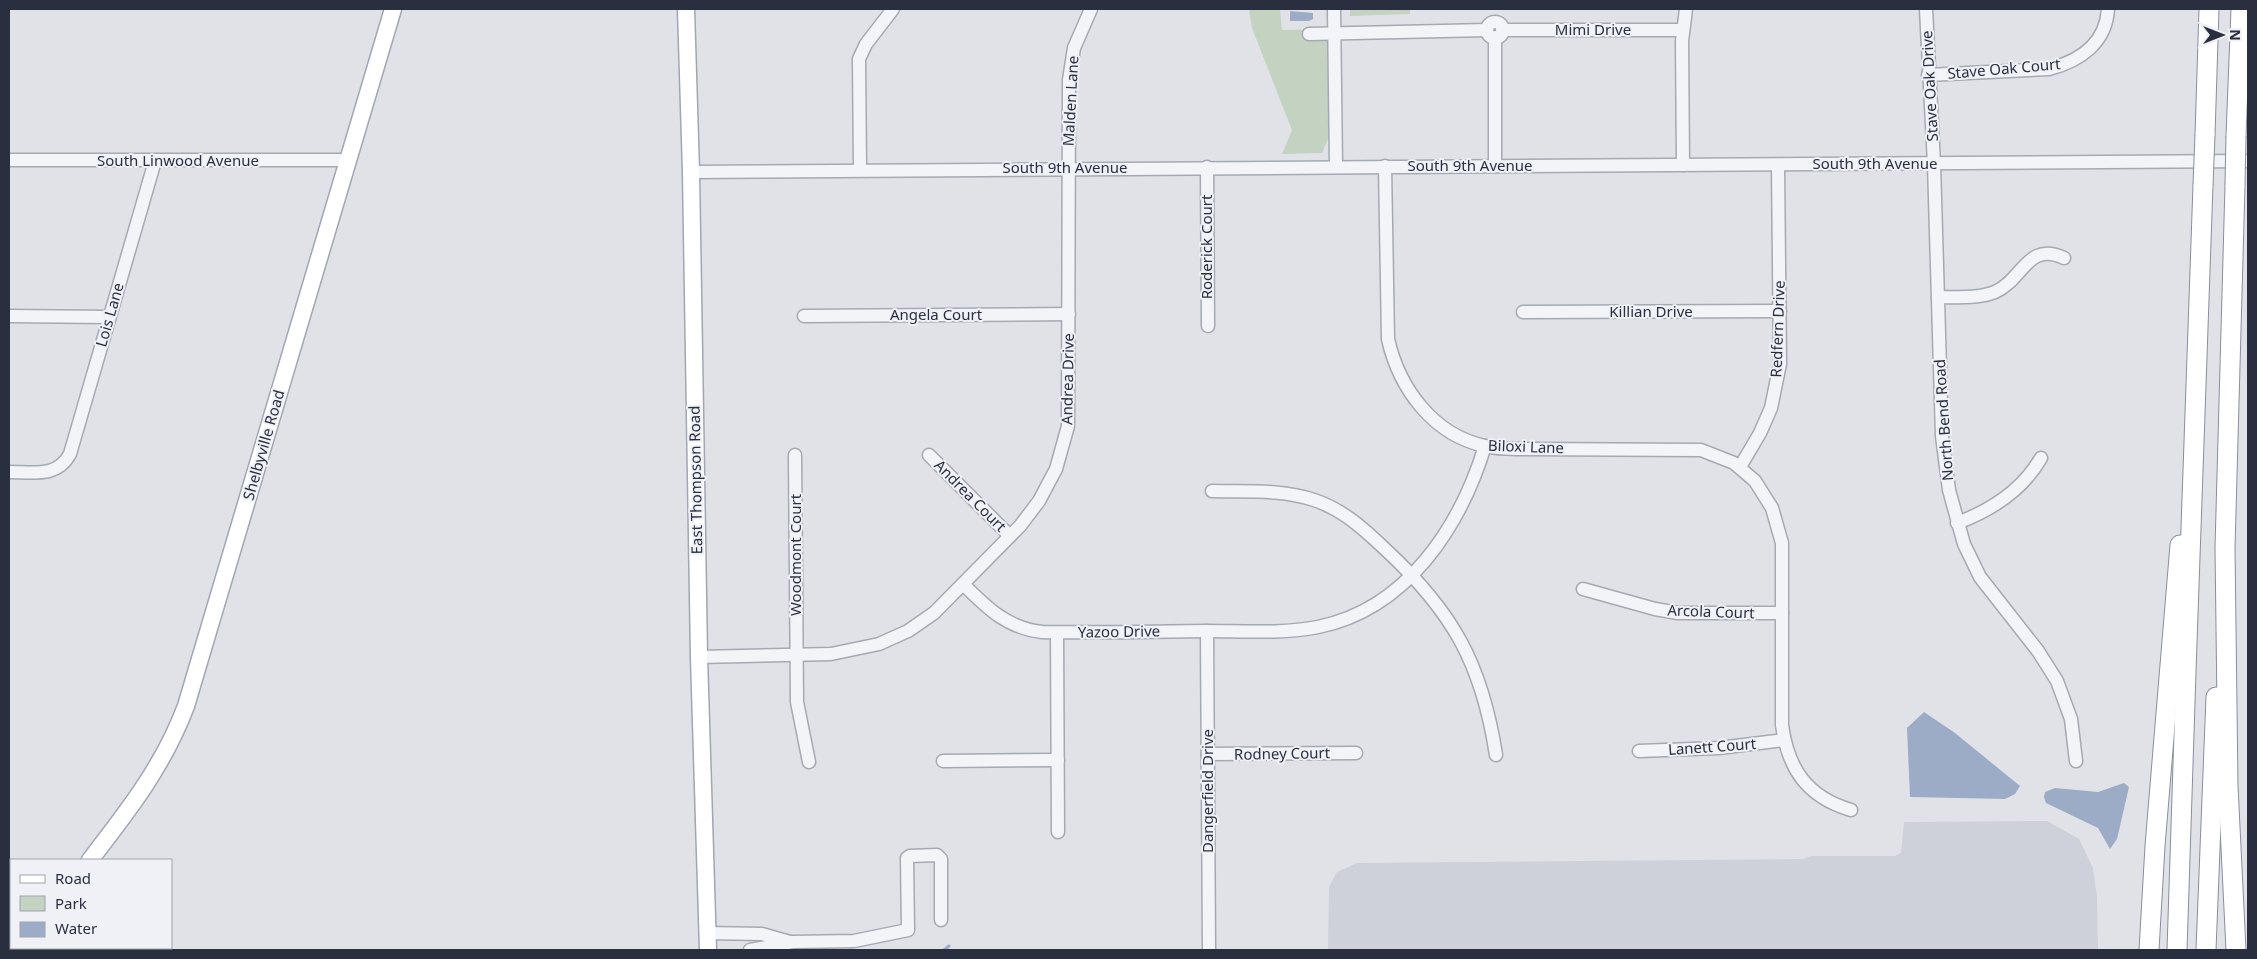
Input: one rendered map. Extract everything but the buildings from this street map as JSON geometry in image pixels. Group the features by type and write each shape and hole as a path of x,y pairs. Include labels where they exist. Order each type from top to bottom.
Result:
{"highway":[{"path":"2178,950 2192,459 2209,9"},
{"path":"2206,950 2213,743 2224,548 2241,9"},
{"path":"2149,950 2155,846 2177,569 2192,459"},
{"path":"2224,548 2228,786 2236,950"},
{"path":"2138,950 2155,846"}],"main road":[{"name":"Shelbyville Road","path":"91,859 149,782 171,743 182,718 393,9"},
{"name":"East Thompson Road","path":"686,9 691,172 699,657 708,950"}],"street":[{"path":"860,169 859,59 866,44 893,9"},
{"name":"Malden Lane","path":"1067,168 1068,97 1071,60 1078,34 1091,9"},
{"path":"1334,9 1336,166"},
{"path":"1683,165 1683,30 1686,9"},
{"name":"Stave Oak Drive","path":"1926,9 1934,164"},
{"name":"Stave Oak Court","path":"1928,75 2050,69 2067,64 2076,60 2093,46 2103,31 2108,9"},
{"path":"1495,26 1496,166"},
{"name":"Mimi Drive","path":"1308,34 1495,26 1683,30"},
{"name":"South Linwood Avenue","path":"9,160 348,160"},
{"name":"Lois Lane","path":"9,472 46,473 62,466 70,454 155,161"},
{"name":"South 9th Avenue","path":"691,172 860,169 2248,161"},
{"name":"North Bend Road","path":"1934,164 1942,436 1949,490 1957,523 1971,561 1987,588 2038,651 2057,681 2071,719 2076,761"},
{"name":"Redfern Drive","path":"1740,467 1760,434 1773,400 1780,364 1778,165"},
{"name":"Biloxi Lane","path":"1385,166 1386,321 1392,356 1410,393 1430,416 1460,437 1485,446 1516,449 1688,449 1720,456 1740,467"},
{"name":"Roderick Court","path":"1207,167 1208,326"},
{"name":"Andrea Drive","path":"963,584 1010,536 1039,501 1056,469 1062,452 1069,403 1067,168"},
{"path":"1938,297 1980,296 1994,292 2009,283 2030,260 2038,255 2052,252 2064,258"},
{"name":"Killian Drive","path":"1523,312 1780,311"},
{"name":"Angela Court","path":"804,316 1069,314"},
{"path":"9,316 109,317"},
{"name":"Yazoo Drive","path":"963,584 988,609 1007,622 1032,631 1057,633 1289,630 1338,622 1374,606 1396,590 1438,544 1470,489 1485,446"},
{"name":"Woodmont Court","path":"796,455 797,702 809,762"},
{"name":"Andrea Court","path":"929,455 1010,536"},
{"path":"1957,523 1986,511 2012,492 2041,458"},
{"path":"1740,467 1755,481 1766,496 1780,529 1784,740 1790,762 1808,787 1830,803 1851,810"},
{"path":"1212,491 1289,494 1316,500 1332,507 1368,533 1412,574 1439,605 1465,647 1485,698 1496,755"},
{"path":"699,657 831,654 858,650 892,639 934,613 963,584"},
{"name":"Arcola Court","path":"1583,590 1655,609 1678,613 1782,613"},
{"name":"Dangerfield Drive","path":"1207,631 1209,950"},
{"path":"1057,633 1058,832"},
{"name":"Lanett Court","path":"1639,750 1719,748 1784,740"},
{"name":"Rodney Court","path":"1208,754 1356,753"},
{"path":"943,762 1058,760"},
{"path":"707,933 762,934 809,946 854,941 908,930 907,858 910,856 940,857 941,920"},
{"path":"750,950 793,942"}],"shaded area":[{"path":"2047,821 2079,839 2093,868 2097,897 2098,950 1328,950 1329,887 1337,872 1357,863 1802,859 1811,856 1895,856 1901,853 1904,822"}],"green space":[{"path":"1249,9 1280,9 1282,30 1328,29 1329,137 1322,153 1282,154 1292,130 1252,28"},
{"path":"1350,9 1410,9 1410,14 1350,16"}],"water":[{"path":"1290,11 1313,13 1313,19 1309,21 1290,21"},
{"path":"1924,712 1955,733 2020,786 2015,794 2005,799 1910,797 1907,728"},
{"path":"2124,783 2129,787 2117,839 2110,849 2098,828 2046,803 2044,797 2045,792 2055,788 2098,792"}],"waterway":[{"path":"944,950 949,946"}]}
